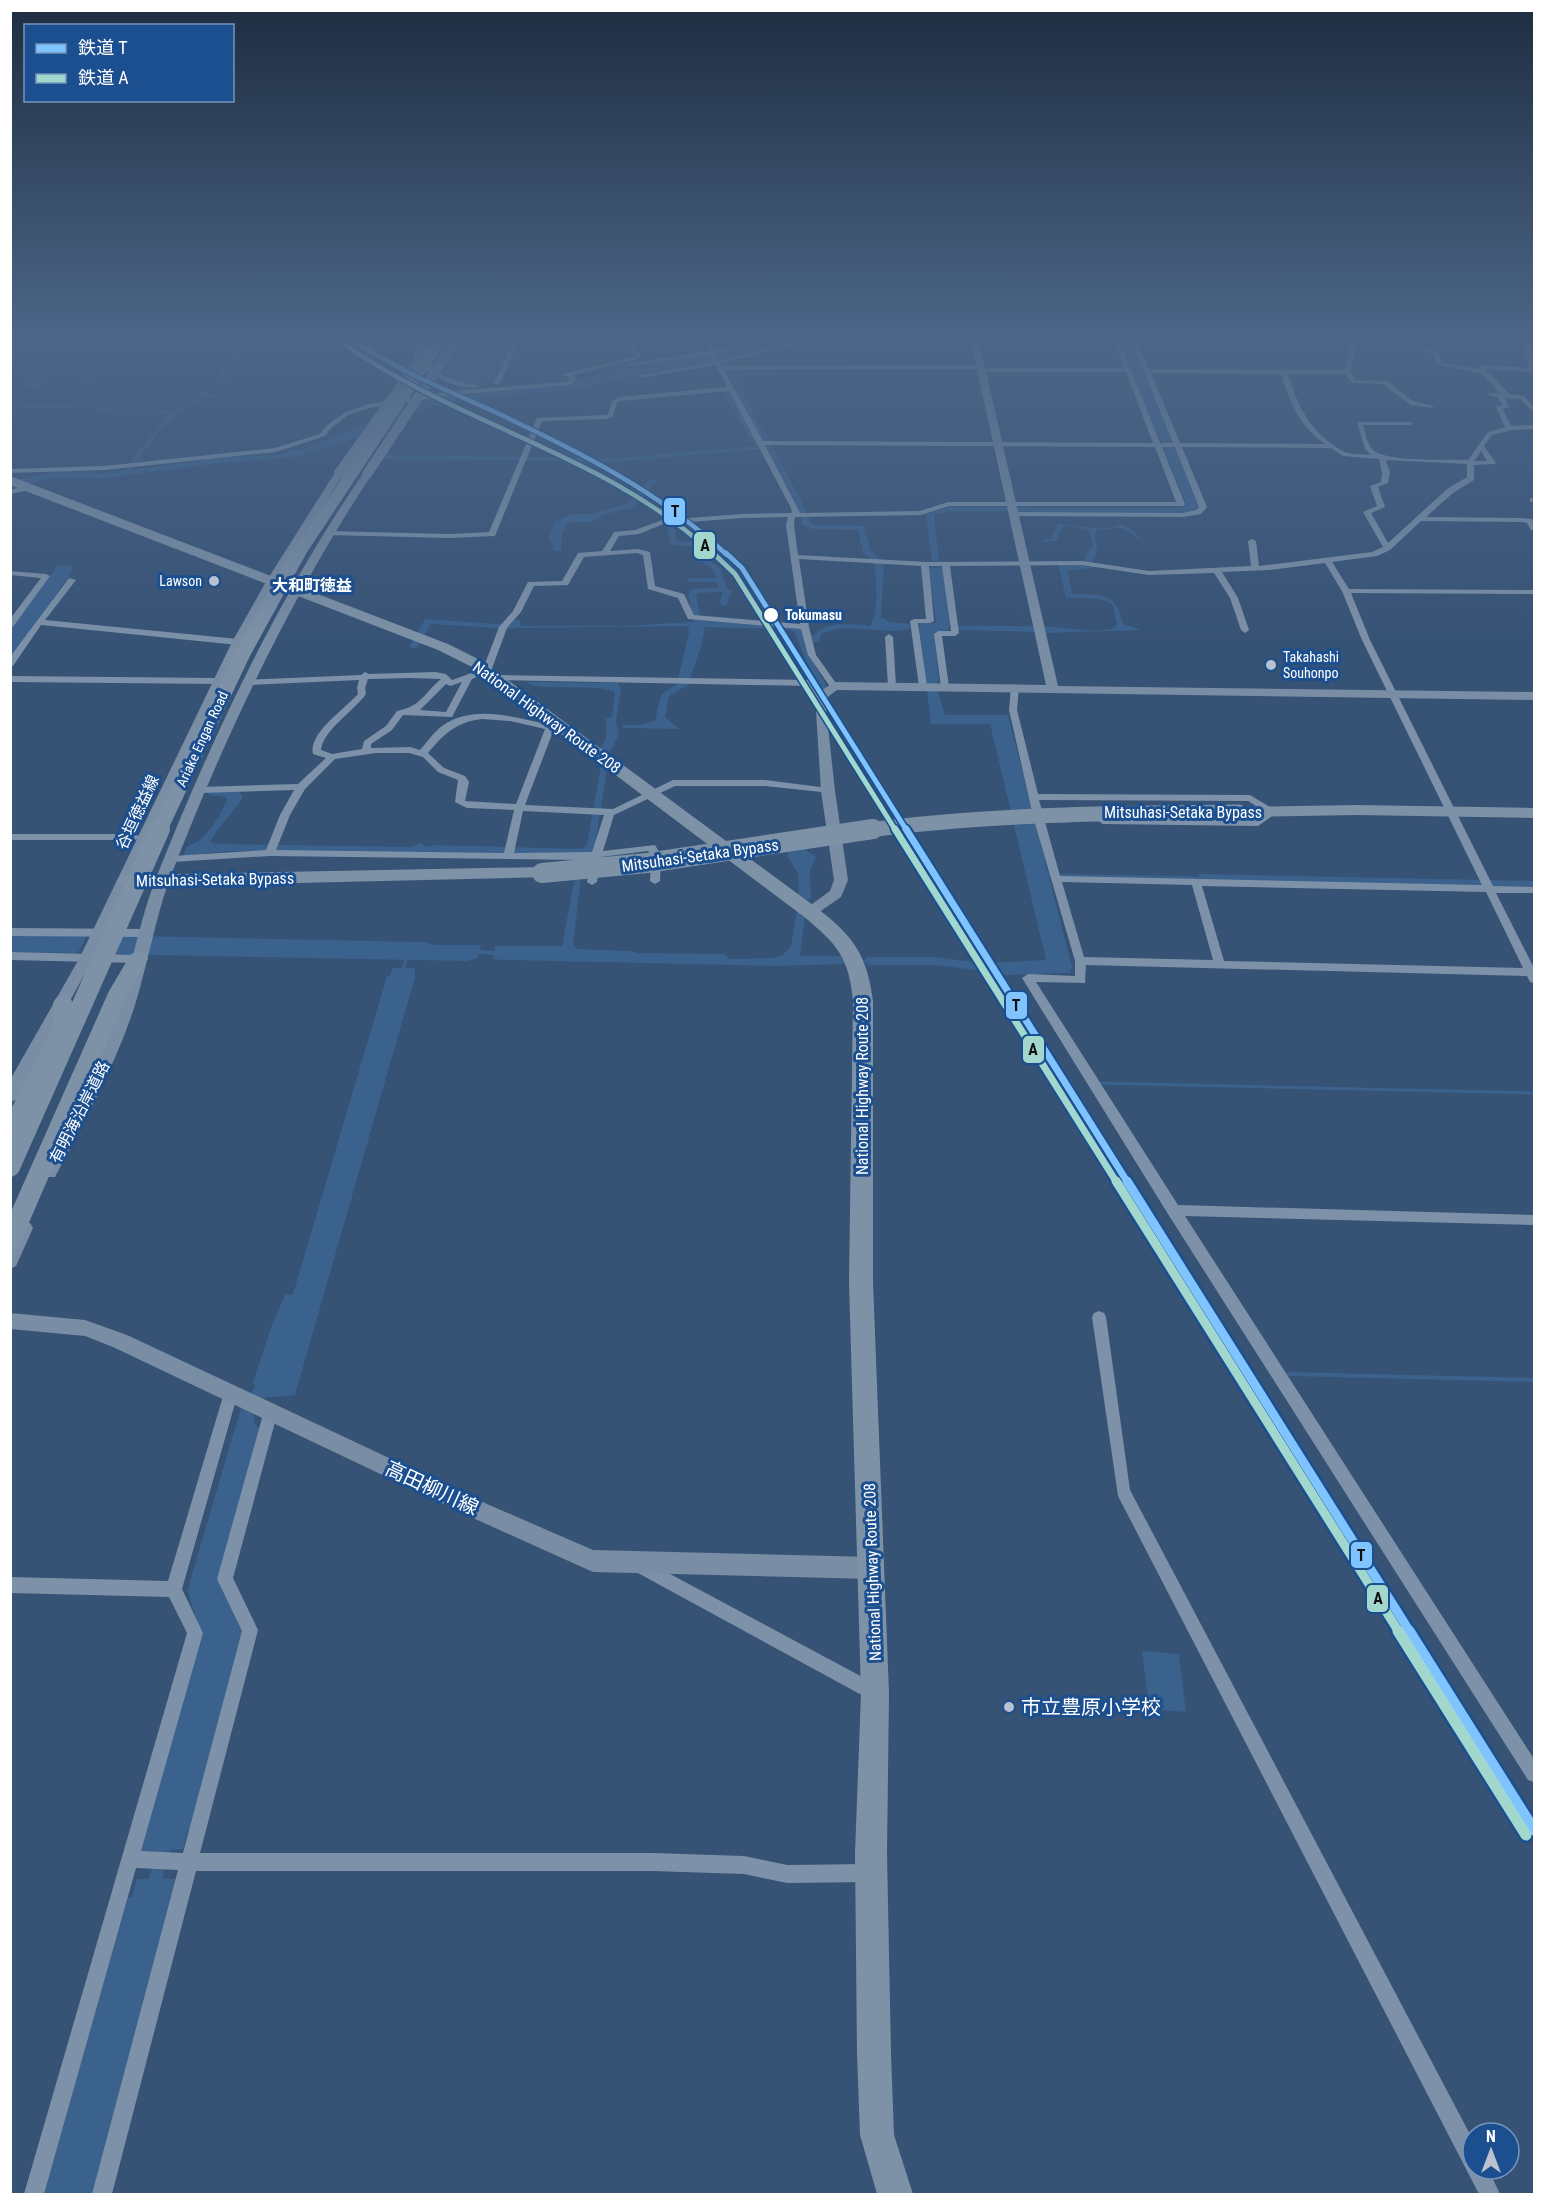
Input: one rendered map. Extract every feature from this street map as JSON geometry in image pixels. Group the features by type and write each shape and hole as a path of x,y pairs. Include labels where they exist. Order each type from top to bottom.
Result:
{"highway":[{"name":"Ariake Engan Road","path":"10,1167 131,882 204,732 283,578 372,440"},
{"name":"National Highway Route 208","path":"16,486 272,580 295,591 455,652 484,676 810,912 840,936 850,948 860,969 861,981 861,1281 873,1569 875,1693 872,1892 878,2135 895,2194"},
{"name":"Mitsuhasi-Setaka Bypass","path":"131,882 163,879 542,873 660,863 872,829 961,819 1052,814 1274,812 1453,815 1534,819"},
{"name":"Mitsuhasi-Setaka Bypass","path":"1453,815 1534,813"},
{"path":"10,1241 106,1019 138,959"},
{"path":"10,1134 63,1026 63,1003"}],"main road":[{"name":"谷垣徳益線","path":"87,957 131,882 218,681 238,642 306,524 363,440"},
{"path":"138,959 163,879 248,682 328,533 390,440"},
{"path":"997,440 1053,688"},
{"path":"306,524 328,533"},
{"path":"238,642 266,647"},
{"path":"218,681 248,682"},
{"path":"810,912 836,894 841,880 828,791 819,698 834,686 1534,696"},
{"path":"10,1096 87,957"},
{"name":"有明海沿岸道路","path":"10,1261 50,1169 102,1068 126,1005 138,959"},
{"name":"高田柳川線","path":"10,1321 85,1328 120,1341 560,1548 593,1561 873,1569"}],"street":[{"path":"10,471 104,468 276,450 307,440"},
{"path":"328,533 449,536 492,534 530,440"},
{"path":"760,440 795,508 796,514 792,516 790,525 805,627 812,655 834,686"},
{"path":"1013,509 1181,504 1156,440"},
{"path":"605,552 617,534 636,532 662,522 921,513 948,504 1164,516 1198,512 1203,507 1200,496 1176,440"},
{"path":"1323,440 1343,454 1417,461 1492,464 1481,446"},
{"path":"1365,440 1368,449 1378,456 1386,473 1384,483 1374,486 1381,507 1367,512 1387,548"},
{"path":"796,558 925,564 1024,562 1088,564 1149,573 1256,568 1374,554 1387,548 1450,492 1471,478 1470,463 1485,440"},
{"path":"762,443 1331,446"},
{"path":"1420,519 1522,520 1529,521 1534,528"},
{"path":"1252,541 1256,568"},
{"path":"449,715 484,676 503,627 517,612 531,584 565,584 581,555 605,552 646,554 651,587 681,596 690,617 805,627"},
{"path":"1080,962 1219,964 1533,975 1395,693 1366,640 1346,591 1328,560"},
{"path":"923,686 914,621 930,621 925,564"},
{"path":"942,686 938,634 955,633 945,564"},
{"path":"1218,571 1234,598 1245,630"},
{"path":"10,573 46,576 10,625"},
{"path":"10,664 72,580"},
{"path":"1346,591 1534,592"},
{"path":"39,622 238,642"},
{"path":"889,637 892,686"},
{"path":"248,682 306,681 365,675 435,675 443,676 450,683 484,676 675,682 811,683 819,698"},
{"path":"365,675 361,688 362,694 354,706 328,727 315,746 316,752 332,757 398,750 422,754 441,770 462,778 464,782 460,802 519,809 610,812 673,783 765,783 828,791"},
{"path":"10,679 218,681"},
{"path":"412,712 422,707 431,689 445,680"},
{"path":"1015,687 1013,710 1039,820 1080,962 1081,980 1028,978 1173,1210 1534,1774"},
{"path":"366,752 367,743 389,728 400,713 449,715 461,720"},
{"path":"422,754 445,728 461,720 484,716 551,724 519,809 509,851"},
{"path":"270,853 285,815 301,787 332,757"},
{"path":"201,790 301,787"},
{"path":"1035,797 1250,798 1274,812 1258,823 1039,820"},
{"path":"592,882 596,855 610,812"},
{"path":"10,837 135,837"},
{"path":"172,859 270,853 509,851 581,856 651,848 656,855 655,881"},
{"path":"1057,879 1534,890"},
{"path":"1196,882 1219,964"},
{"path":"10,932 145,933"},
{"path":"10,956 138,959"},
{"path":"1173,1210 1534,1220"},
{"path":"1099,1317 1123,1491 1461,2138"},
{"path":"34,2194 195,1634 174,1589 252,1402"},
{"path":"102,2194 250,1630 225,1579 252,1402"},
{"path":"636,1563 875,1693"},
{"path":"10,1585 174,1589"},
{"path":"131,1858 188,1862 652,1862 744,1865 872,1892"}],"water":[{"path":"148,440 153,440 140,457 140,460 144,461 130,462"},
{"path":"327,440 349,440 294,457 219,463 104,478 55,478 11,487 10,481 63,471 106,474 129,467 137,469 227,457 278,455 296,449 300,451"},
{"path":"1161,440 1172,440 1173,442 1169,443 1171,447 1175,447 1199,505 1197,508 1184,514 950,511 934,515 939,561 932,561 926,514 950,507 1176,508 1187,505 1163,447 1167,447 1166,443"},
{"path":"619,506 622,510 611,511 590,522 569,522 562,533 561,551 554,551 549,537 554,523 570,514 592,514"},
{"path":"1058,524 1106,528 1121,524 1134,531 1142,541 1122,528 1098,530 1095,534 1097,551 1093,562 1086,562 1084,556 1093,546 1089,530 1066,525 1058,534 1057,541 1040,542 1051,538"},
{"path":"874,561 884,563 881,617 890,622 909,624 910,629 899,631 831,630 821,634 819,642 814,643 811,637 824,628 839,624 870,626 876,603"},
{"path":"1058,564 1095,565 1093,568 1068,571 1072,594 1106,597 1116,606 1123,624 1142,630 1045,633 1043,626 1097,631 1114,628 1117,624 1113,605 1108,602 1091,598 1066,598"},
{"path":"58,565 71,565 73,570 11,658 11,630"},
{"path":"932,567 942,568 944,571 949,622 949,630 934,632 939,680 936,684 945,715 1008,715 1072,967 1070,973 1007,975 992,973 987,963 1046,960 990,724 931,724 927,692 930,684 925,681 919,623 936,623 929,570"},
{"path":"694,619 770,625 778,629 705,627 688,685 669,696 665,717 679,729 623,728 622,725 641,725 655,721 661,694 677,684 689,632 688,626 507,628 515,620 520,620 521,626 622,626 693,622"},
{"path":"782,626 801,628 808,654 828,688 824,691 806,661 794,631 783,629"},
{"path":"957,626 1034,626 1036,632 963,630 958,629"},
{"path":"527,682 618,683 621,688 616,721 619,734 610,752 594,852 581,877 573,945 577,949 636,953 724,954 730,959 772,958 782,955 791,947 799,898 798,873 787,856 790,849 801,847 816,857 810,870 811,899 804,900 805,917 800,956 844,956 847,964 775,966 503,960 493,959 494,955 479,954 477,958 466,961 99,954 104,938 135,936 422,942 435,945 481,945 480,950 494,951 495,946 562,946 575,877 585,859 571,855 230,851 183,856 187,846 201,839 211,828 227,801 225,797 208,795 210,791 239,792 243,797 210,842 216,844 412,847 421,843 426,847 433,845 582,849 587,845 603,753 600,749 606,738 606,719 612,716 615,692 594,688 541,687"},
{"path":"1198,874 1534,881 1534,887 1200,881"},
{"path":"11,934 87,935 78,953 11,952"},
{"path":"392,968 415,968 415,977 295,1395 264,1398 253,1412 255,1424 262,1432 222,1580 243,1630 191,1830 188,1830 183,1849 170,1850 162,1878 176,1879 173,1899 93,2194 43,2194 128,1897 132,1897 137,1879 149,1879 156,1852 140,1851 201,1636 188,1591 191,1578 241,1408 255,1387 253,1382 271,1327 285,1295 293,1294 387,976 390,976"},
{"path":"1142,1651 1179,1654 1186,1712 1149,1709"}],"waterway":[{"path":"768,440 805,516 805,522 812,527 861,528 867,552 877,560 880,572"},
{"path":"384,457 619,460 759,448 757,445"},
{"path":"605,512 629,506 653,481"},
{"path":"670,528 674,543 701,544 706,562 717,569 721,580"},
{"path":"691,580 721,580"},
{"path":"721,580 724,590"},
{"path":"696,615 692,595 695,591 724,590"},
{"path":"723,604 728,591 724,590"},
{"path":"414,646 428,621 513,627"},
{"path":"1045,875 1200,878"},
{"path":"403,970 407,956"},
{"path":"868,961 936,961 982,967"},
{"path":"982,967 993,968"},
{"path":"1098,1083 1534,1093"},
{"path":"1288,1374 1534,1380"}],"rail line":[{"name":"A","path":"529,440 603,477 672,520 705,545 735,574 1526,1835"},
{"name":"T","path":"553,440 617,474 662,502 704,533 742,568 1534,1830"}],"place":[{"name":"Lawson","path":"214,581"},
{"name":"Tokumasu","path":"771,615"},
{"name":"Takahashi Souhonpo","path":"1271,665"},
{"name":"市立豊原小学校","path":"1009,1707"}],"district":[{"name":"大和町徳益","path":"312,585"}]}
